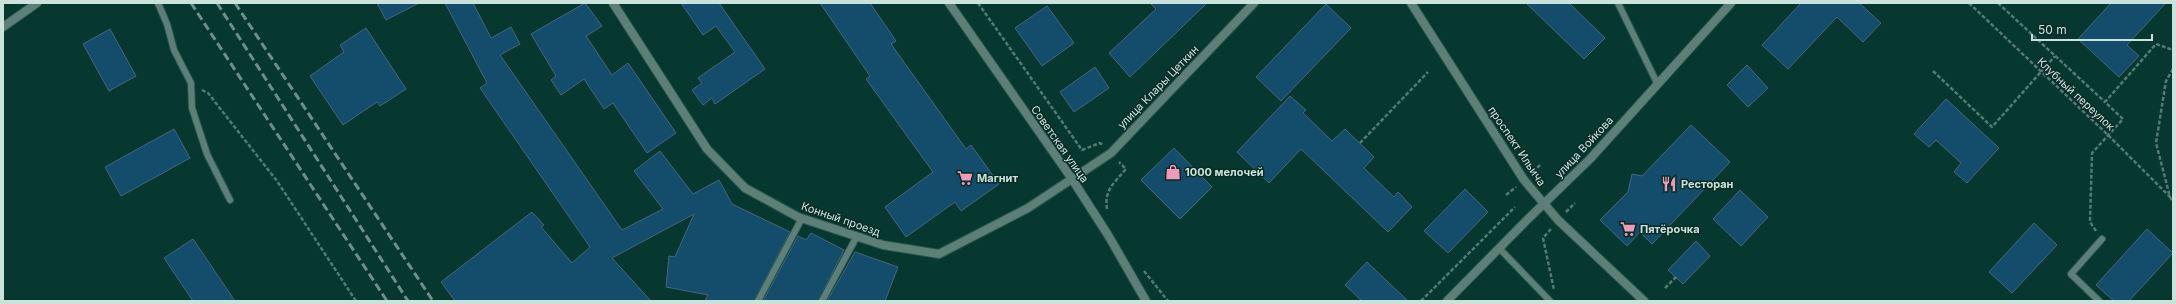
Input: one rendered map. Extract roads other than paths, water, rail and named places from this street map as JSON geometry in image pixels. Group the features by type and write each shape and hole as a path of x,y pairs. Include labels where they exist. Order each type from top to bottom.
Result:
{"street":[{"path":"3,27 37,3"},
{"name":"Конный проезд","path":"613,3 707,149 745,188 802,218 883,245 939,254 1028,208 1072,179"},
{"name":"Советская улица","path":"949,3 1072,179 1108,235 1146,301"},
{"name":"улица Клары Цеткин","path":"1072,179 1111,153 1254,3"},
{"name":"проспект Ильича","path":"1411,3 1524,180 1558,220 1644,301"},
{"name":"улица Войкова","path":"1447,301 1590,159 1657,83 1731,3"}],"lane":[{"path":"158,3 167,24 174,50 191,83 192,108 207,154 230,200"},
{"path":"1618,3 1657,83"},
{"path":"758,301 802,218"},
{"path":"822,301 857,236"},
{"path":"2099,301 2071,274 2102,239"},
{"path":"1499,248 1550,301"}],"railway":[{"path":"191,3 387,301"},
{"path":"217,3 408,301"},
{"path":"235,3 433,301"}],"place":[{"name":"1000 мелочей","path":"1173,172"},
{"name":"Магнит","path":"965,178"},
{"name":"Ресторан","path":"1669,184"},
{"name":"Пятёрочка","path":"1628,229"}]}
